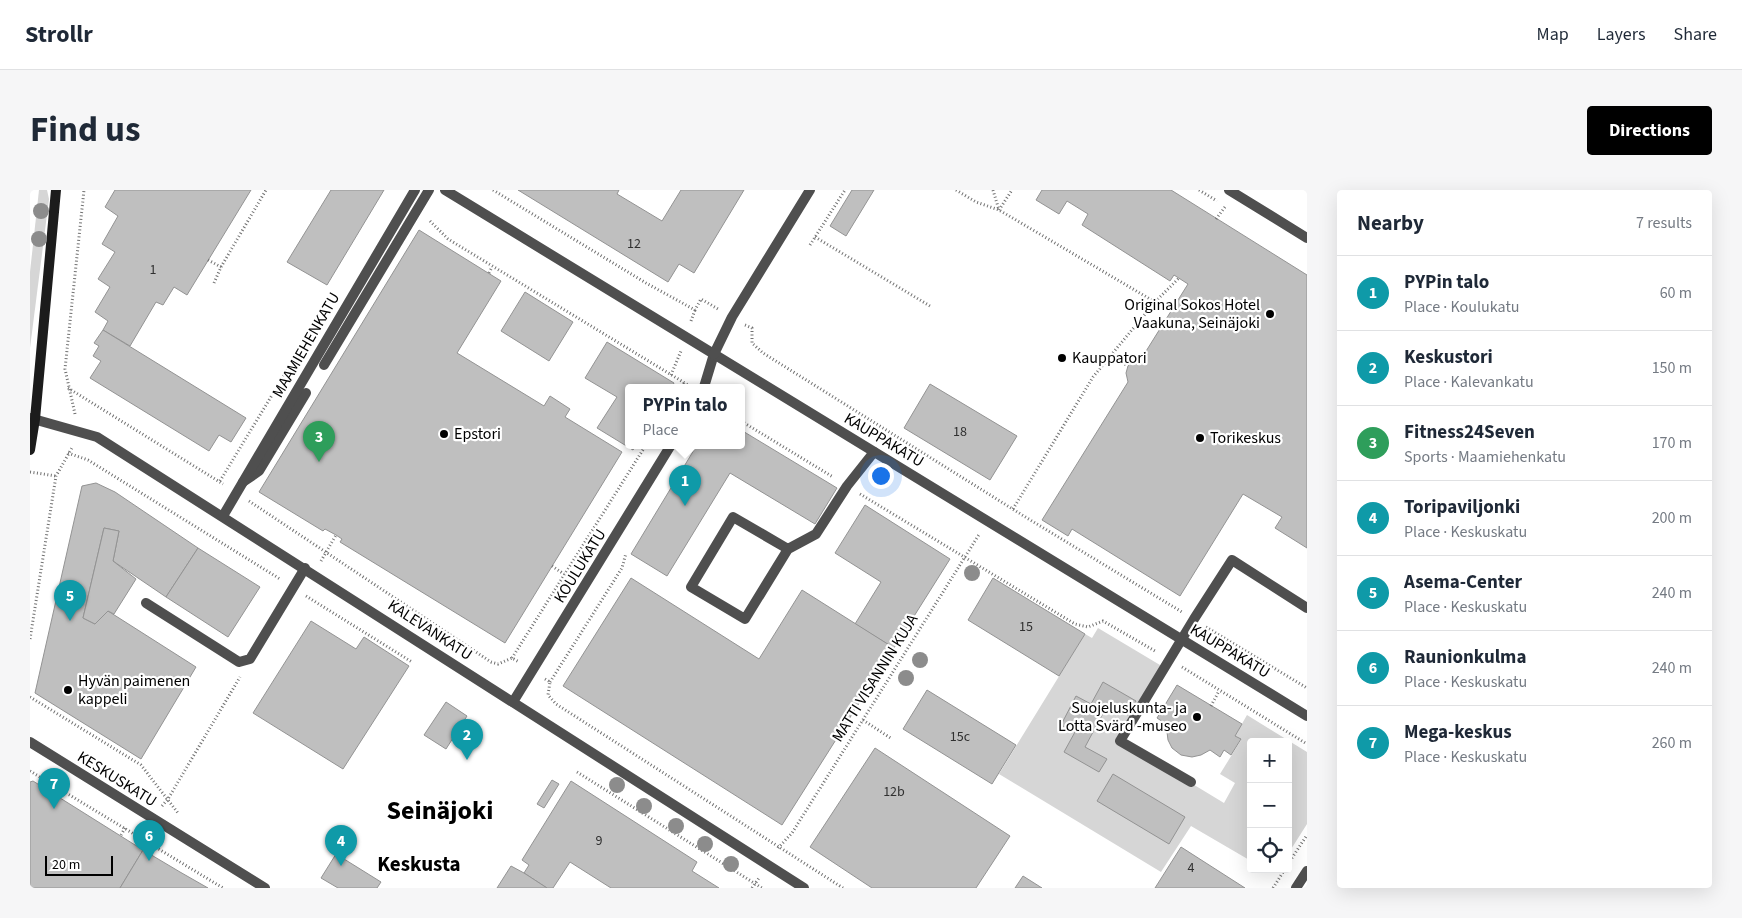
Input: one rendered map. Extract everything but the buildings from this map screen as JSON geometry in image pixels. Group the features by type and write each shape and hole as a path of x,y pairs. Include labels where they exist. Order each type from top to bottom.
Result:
{"main road":[{"path":"30,450 56,190"}],"street":[{"name":"MAAMIEHENKATU","path":"223,516 415,190"},
{"path":"324,365 428,190"},
{"name":"KAUPPAKATU","path":"445,190 1307,716"},
{"path":"705,384 714,354 732,318 810,190"},
{"path":"1229,190 1307,238"},
{"path":"243,482 259,471 306,393"},
{"name":"KALEVANKATU","path":"32,419 97,437 804,888"},
{"name":"KOULUKATU","path":"513,702 670,449"},
{"path":"788,550 733,517 691,587 746,619 788,550 816,534 847,486 874,452"},
{"path":"1191,782 1120,741 1232,560 1307,608"},
{"path":"146,603 239,662 250,659 305,568"},
{"name":"KESKUSKATU","path":"30,742 265,888"},
{"path":"1296,888 1307,871"}],"path":[{"path":"214,283 221,267 266,190"},
{"path":"493,190 646,284 687,306 695,310 701,300 752,328 752,343 763,353 999,501 1307,688"},
{"path":"810,245 845,190"},
{"path":"956,190 976,202 999,210 1155,302"},
{"path":"993,190 999,210"},
{"path":"999,210 1012,190"},
{"path":"1216,219 1225,207"},
{"path":"417,210 448,239 684,384"},
{"path":"815,237 930,306"},
{"path":"208,260 221,267"},
{"path":"489,273 492,266"},
{"path":"1013,509 1093,377 1155,302 1179,278"},
{"path":"1110,355 1128,366"},
{"path":"68,388 237,493 491,662 498,664 512,658 643,449"},
{"path":"745,423 1075,624 1088,627 1103,621 1307,744"},
{"path":"68,453 88,460 412,662"},
{"path":"30,472 56,476"},
{"name":"MATTI VISANNIN KUJA","path":"767,864 779,846 792,832 999,501"},
{"path":"626,551 622,568 550,682 548,695 556,704 843,888"},
{"path":"552,566 564,574"},
{"path":"512,658 550,682"},
{"path":"140,838 152,818 168,798 250,659"},
{"path":"1211,706 1219,691"},
{"path":"30,697 141,764 177,812 185,818"},
{"path":"863,720 892,739"},
{"path":"30,771 223,888"},
{"path":"577,772 762,888"},
{"path":"120,835 125,828"},
{"path":"1292,858 1307,835"},
{"path":"1273,888 1282,873"}],"shaded area":[{"path":"39,190 47,190 49,199 30,348 30,272"},
{"path":"1098,628 1165,668 1120,740 1224,803 1235,783 1220,774 1241,740 1235,736 1247,715 1284,738 1247,738 1247,859 1191,826 1161,872 999,774 1085,634 1092,638"},
{"path":"1292,743 1307,752 1307,824 1292,848"}],"place":[{"name":"Original Sokos Hotel Vaakuna, Seinäjoki","path":"1270,314"},
{"name":"Kauppatori","path":"1062,358"},
{"name":"Epstori","path":"444,434"},
{"name":"Torikeskus","path":"1200,438"},
{"name":"Fitness24Seven","path":"319,462"},
{"name":"PYPin talo","path":"685,506"},
{"name":"Asema-Center","path":"70,621"},
{"name":"Hyvän paimenen kappeli","path":"68,690"},
{"name":"Suojeluskunta- ja Lotta Svärd -museo","path":"1197,717"},
{"name":"Keskustori","path":"467,760"},
{"name":"Mega-keskus","path":"54,809"},
{"name":"Raunionkulma","path":"149,861"},
{"name":"Toripaviljonki","path":"341,866"}],"district":[{"name":"Seinäjoki","path":"440,810"},
{"name":"Keskusta","path":"419,864"}]}
